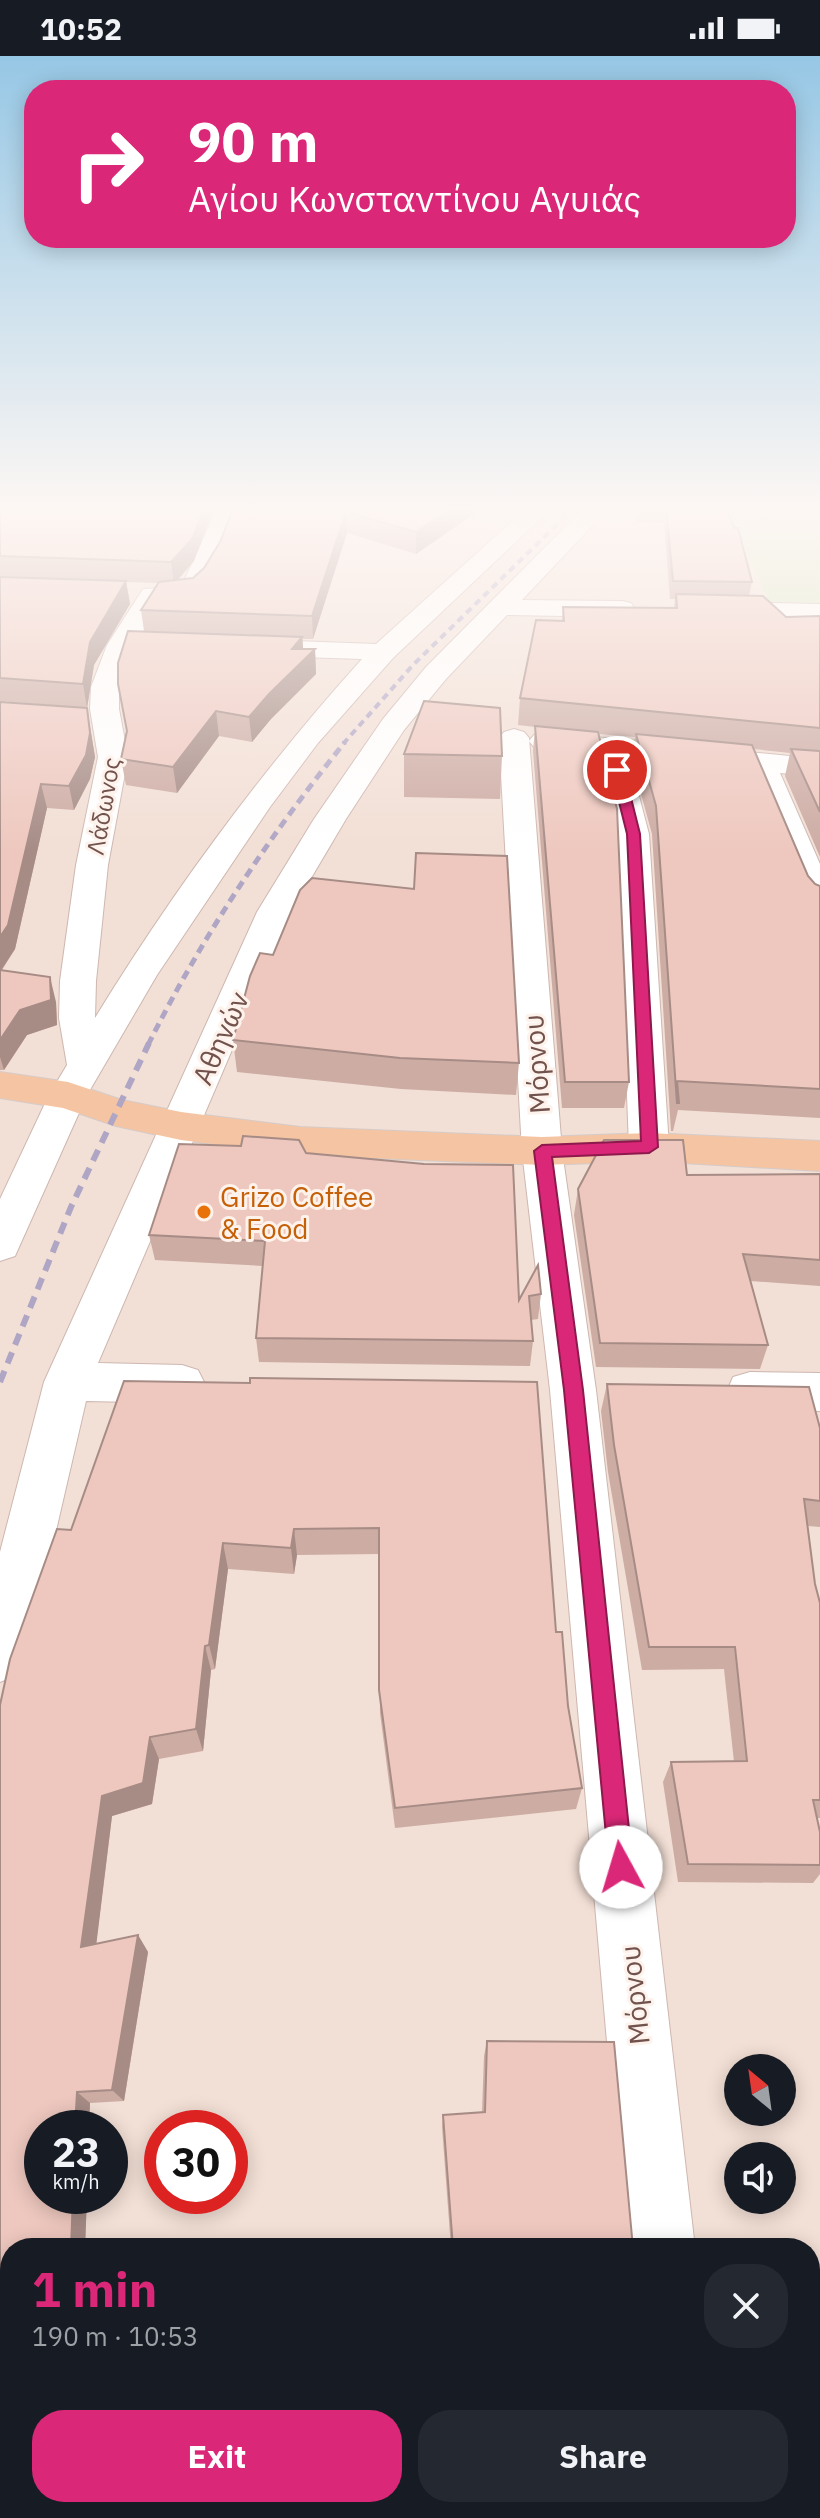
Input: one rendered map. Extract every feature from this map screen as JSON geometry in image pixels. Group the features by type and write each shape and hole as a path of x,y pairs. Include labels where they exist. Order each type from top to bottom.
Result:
{"main road":[{"path":"0,1085 77,1080 116,1112 181,1126 315,1142 542,1151 649,1147 820,1156"}],"street":[{"name":"Λάδωνος","path":"77,1080 78,981 92,865 113,757 113,739 104,703 106,679 137,644 137,622"},
{"path":"0,1245 77,1080 140,974 220,854 308,737 383,652 416,622"},
{"name":"Αθηνών","path":"0,1656 67,1382 274,912 330,819 408,727 436,673 485,622"},
{"path":"333,650 358,631"},
{"path":"223,646 383,652"},
{"path":"77,719 108,721"},
{"name":"Μόρνου","path":"611,748 498,736 542,1151 573,1390 659,2238"},
{"path":"649,1147 633,834 611,748 820,768"},
{"path":"760,762 820,903"},
{"path":"67,1382 225,1385"},
{"path":"712,1391 820,1392"}],"shaded area":[{"path":"0,622 820,622 820,2238 0,2238"}],"building":[{"path":"0,622 102,622 90,642 83,684 0,678"},
{"path":"536,622 820,622 820,728 520,698"},
{"path":"128,631 302,637 292,649 315,649 249,717 216,711 173,767 121,759 127,731 118,684 118,663"},
{"path":"424,701 500,708 502,756 404,754"},
{"path":"0,702 87,708 90,733 86,755 69,786 41,784 8,925 0,937"},
{"path":"535,726 598,732 617,809 629,1082 565,1082"},
{"path":"636,734 752,745 808,876 820,886 820,1089 677,1081 677,1103 656,806"},
{"path":"791,749 820,751 820,812"},
{"path":"416,853 507,856 519,1063 400,1058 233,1040 250,976 260,953 273,955 300,890 312,878 414,889"},
{"path":"0,970 50,977 51,1000 20,1010 0,1040"},
{"path":"243,1136 299,1140 306,1153 424,1164 513,1165 519,1300 538,1265 541,1294 529,1296 533,1341 256,1338 265,1241 149,1235 179,1144 241,1146"},
{"path":"604,1140 683,1140 687,1175 820,1174 820,1260 743,1254 768,1345 600,1343 578,1189"},
{"path":"250,1378 537,1382 556,1632 562,1632 568,1706 582,1788 395,1808 379,1690 379,1528 294,1529 291,1548 223,1543 209,1645 205,1646 196,1729 150,1737 143,1783 102,1796 81,1947 138,1935 112,2090 77,2092 76,2110 24,2110 24,2214 72,2214 71,2238 0,2238 0,1705 10,1659 57,1529 71,1530 124,1381 250,1383"},
{"path":"607,1384 809,1387 820,1428 820,1501 804,1499 820,1603 820,1800 813,1800 820,1832 820,1865 688,1864 671,1762 747,1761 735,1647 649,1647 614,1445"},
{"path":"487,2041 614,2042 632,2238 452,2238 443,2115 485,2112"}],"railway":[{"path":"343,744 413,665 457,622"},
{"path":"149,1044 191,965 238,888 345,742"},
{"path":"0,1382 71,1207 149,1044"}],"place":[{"name":"Grizo Coffee & Food","path":"204,1212"}],"route":[{"path":"617,770 633,834 649,1147 542,1151 573,1390 621,1867"}]}
